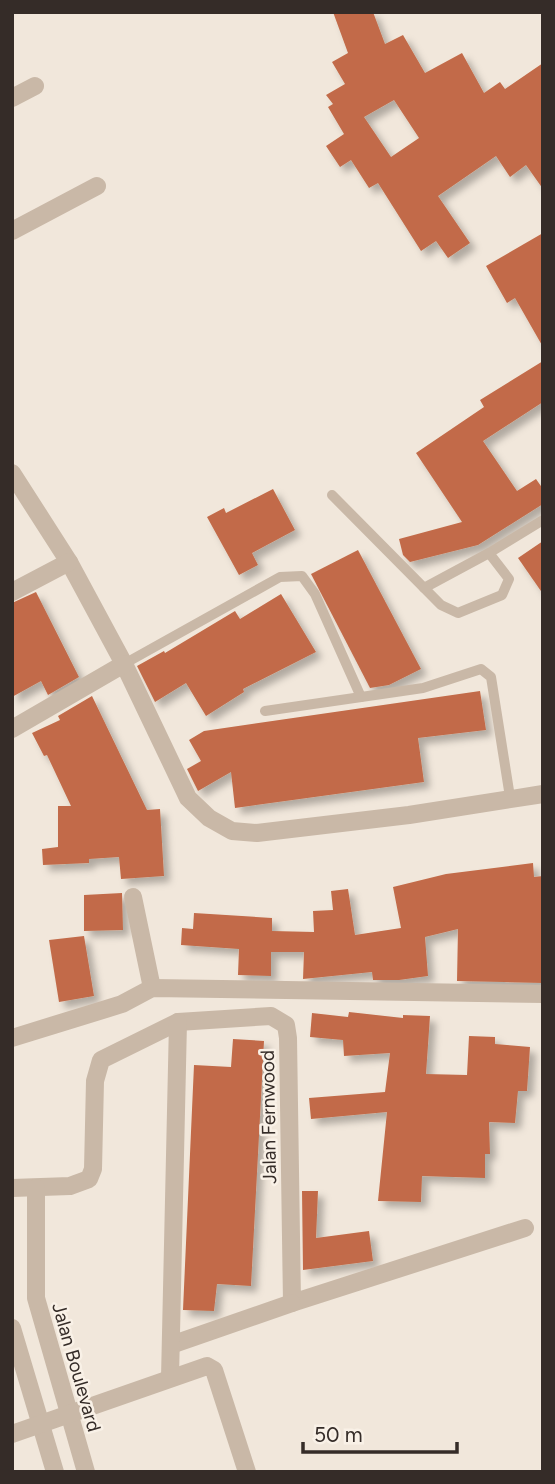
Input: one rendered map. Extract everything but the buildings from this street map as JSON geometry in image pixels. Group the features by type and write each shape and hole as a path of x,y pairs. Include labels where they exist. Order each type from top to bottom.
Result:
{"street":[{"path":"12,98 34,86"},
{"path":"12,231 97,186"},
{"path":"12,473 69,562 124,664 188,798 209,818 232,831 257,833 409,815 510,797 543,794"},
{"path":"12,592 69,562"},
{"path":"12,729 124,664"},
{"path":"133,897 152,988"},
{"path":"12,1038 122,1004 152,988 543,994"},
{"name":"Jalan Fernwood","path":"178,1022 271,1016 286,1025 292,1303"},
{"path":"12,1188 82,1184 89,1179 93,1169 97,1066 110,1055 178,1022 170,1378"},
{"name":"Jalan Boulevard","path":"36,1188 36,1298 86,1472"},
{"path":"171,1345 525,1227"},
{"path":"12,1328 55,1472"},
{"path":"12,1434 207,1366 214,1370 247,1472"}],"lane":[{"path":"332,495 441,605 458,613 502,595 509,579 489,554"},
{"path":"424,588 489,554 543,520"},
{"path":"124,664 280,577 302,576 315,594 362,696"},
{"path":"265,711 423,688 481,669 491,677 510,797"}]}
